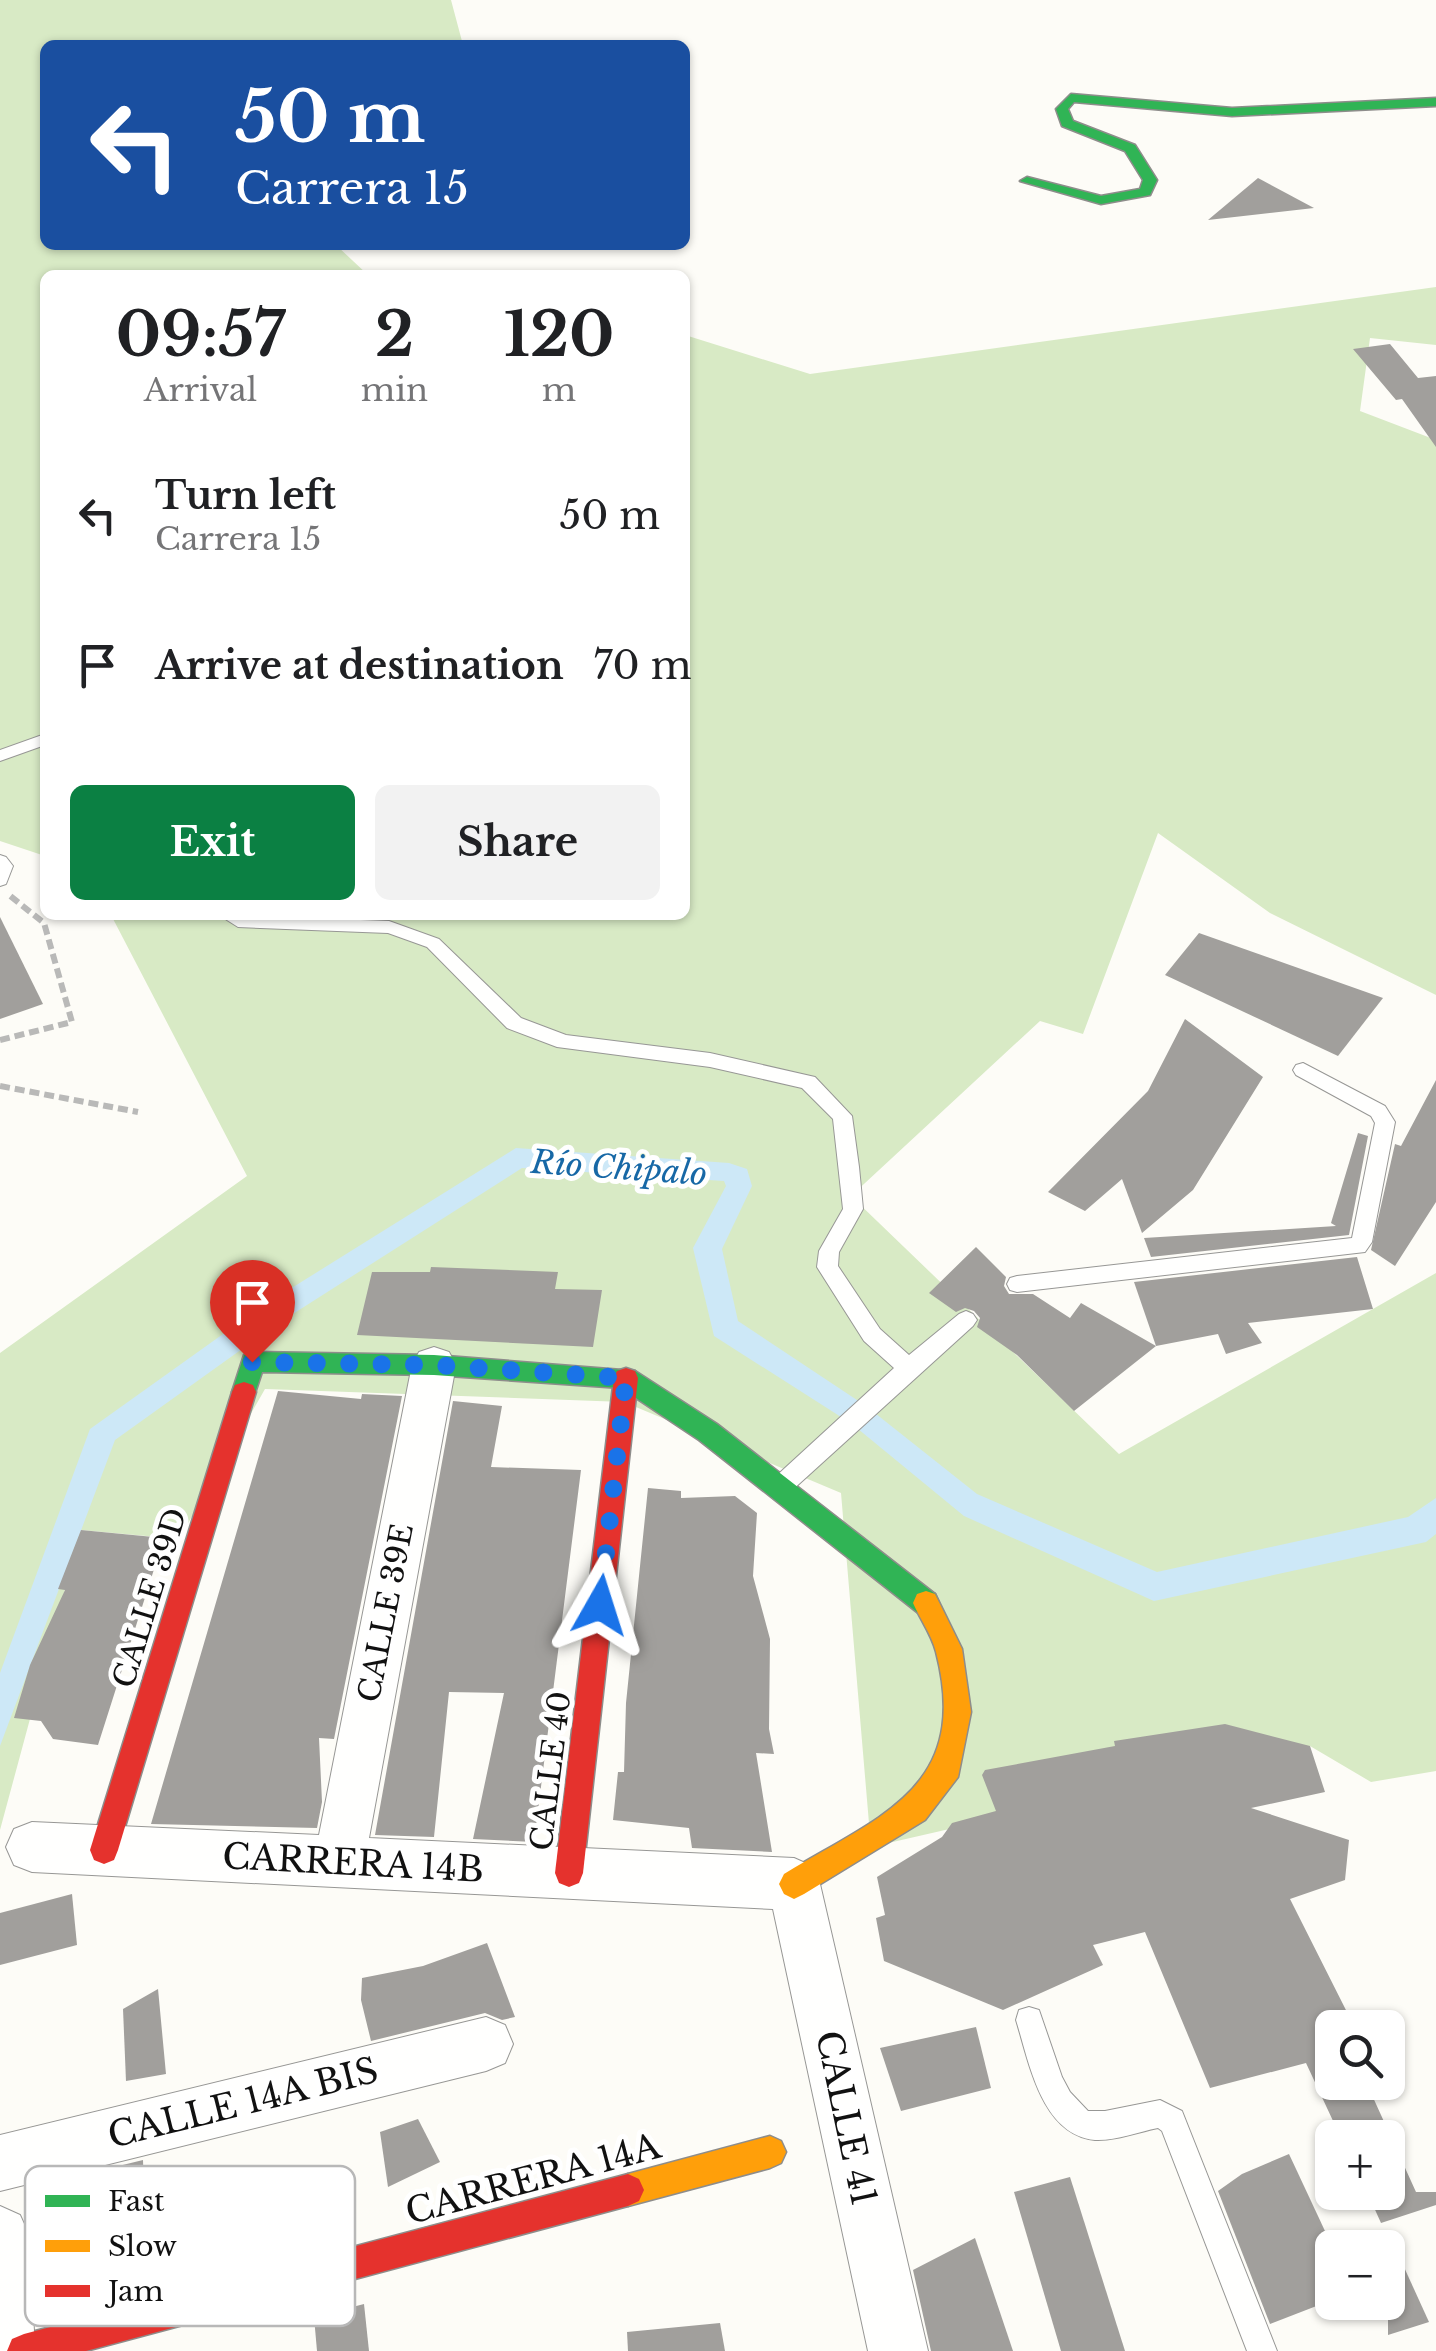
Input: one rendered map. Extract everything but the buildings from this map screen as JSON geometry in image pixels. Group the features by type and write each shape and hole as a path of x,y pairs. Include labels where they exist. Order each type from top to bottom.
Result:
{"street":[{"path":"1027,181 1093,200 1127,201 1145,192 1150,180 1130,148 1067,123 1062,109 1072,98 1094,96 1196,111 1261,114 1436,102"},
{"name":"CALLE 39D","path":"104,1850 252,1362 434,1365"},
{"path":"434,1365 626,1378 708,1432 924,1600 949,1649 957,1712 948,1766 915,1810 794,1884"},
{"name":"CALLE 39E","path":"339,1862 434,1365"},
{"name":"CALLE 40","path":"569,1874 626,1378"},
{"name":"CARRERA 14B","path":"32,1847 794,1884"},
{"name":"CALLE 41","path":"794,1884 898,2351"},
{"name":"CALLE 14A BIS","path":"0,2162 486,2044"},
{"name":"CARRERA 14A","path":"355,2263 770,2152"},
{"path":"0,2235 5,2351"},
{"name":"CARRERA 14A","path":"24,2351 118,2326"}],"lane":[{"path":"0,756 40,741"},
{"path":"0,861 4,866 0,880"},
{"path":"236,920 389,927 434,944 514,1024 564,1042 710,1060 808,1082 842,1116 849,1168 853,1208 829,1251 827,1268 872,1335 909,1368"},
{"path":"1017,1284 1358,1246 1362,1242 1385,1122 1378,1112 1303,1070"},
{"path":"779,1488 883,1389 966,1320"},
{"path":"1029,2020 1065,2114 1079,2124 1096,2127 1160,2114 1172,2121 1262,2351"}],"path":[{"path":"0,888 40,920"},
{"path":"0,1040 72,1022 40,920"},
{"path":"0,1086 138,1112"}],"green space":[{"path":"0,0 451,0 462,40 40,40 40,250 341,250 363,270 40,270 40,854 0,841"},
{"path":"1436,287 1436,345 1370,338 1360,411 1436,440 1436,995 1270,913 1158,833 1083,1034 1040,1021 851,1196 1119,1454 1436,1273 1436,1771 1371,1782 1310,1746 871,1847 841,1493 624,1402 265,1389 179,1539 81,1530 0,1830 0,1353 247,1176 114,920 690,920 690,337 810,374"}],"water":[{"name":"Río Chipalo","path":"516,1148 729,1163 747,1169 752,1186 722,1249 738,1321 866,1406 977,1494 1157,1572 1408,1517 1436,1498 1436,1534 1426,1542 1154,1601 964,1516 852,1424 714,1336 693,1248 726,1186 724,1181 522,1168 274,1326 115,1440 0,1746 0,1673 90,1429 258,1309"}],"traffic: fast":[{"path":"1027,181 1101,200 1145,192 1150,180 1130,148 1067,123 1062,109 1071,98 1232,112 1436,102"},
{"path":"244,1392 253,1362 434,1365 626,1378 708,1432 926,1603"}],"traffic: slow":[{"path":"794,1884 915,1810 948,1767 957,1712 949,1649 926,1603"},
{"path":"628,2190 770,2152"}],"traffic: jam":[{"path":"569,1873 626,1378"},
{"path":"104,1850 244,1392"},
{"path":"355,2263 628,2190"},
{"path":"24,2351 118,2326"}],"route":[{"path":"252,1362 434,1365 626,1378 600,1605"}]}
